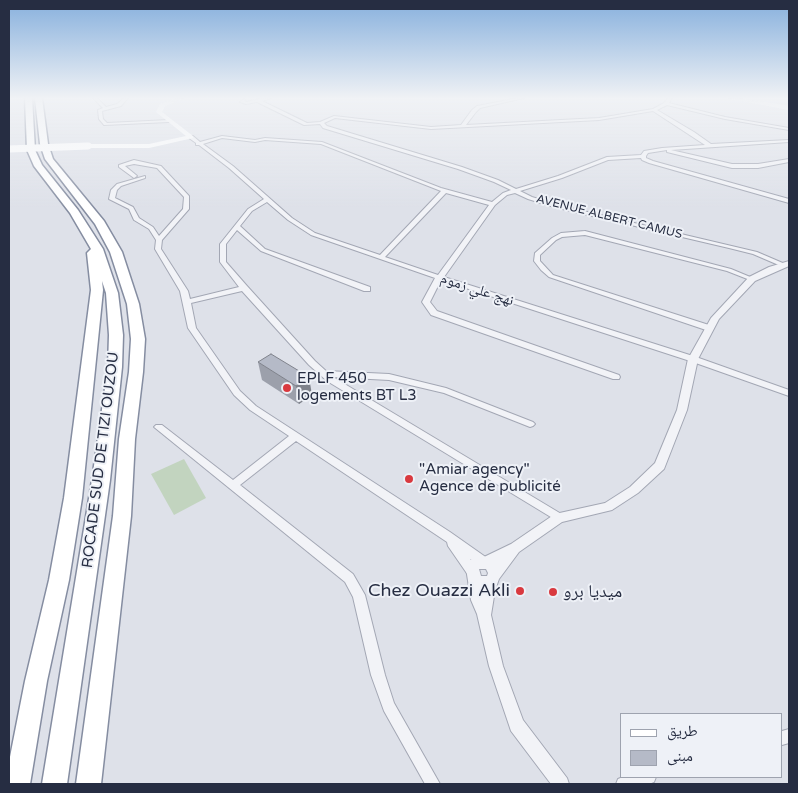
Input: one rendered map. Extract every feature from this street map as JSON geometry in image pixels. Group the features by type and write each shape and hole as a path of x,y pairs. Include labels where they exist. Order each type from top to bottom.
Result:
{"highway":[{"name":"ROCADE SUD DE TIZI OUZOU","path":"30,135 33,156 49,182 74,212 103,261 115,309 115,367 101,480 55,784"},
{"name":"ROCADE SUD DE TIZI OUZOU","path":"43,135 49,159 100,223 116,252 134,304 138,339 136,372 127,439 122,516 89,784"},
{"path":"16,784 36,681 60,580 73,498 97,290 91,238"}],"main road":[{"path":"9,149 149,146 190,137"}],"street":[{"name":"AVENUE ALBERT CAMUS","path":"351,135 460,168 556,206 730,246 786,264"},
{"path":"695,135 709,146"},
{"name":"نهج علي زموم","path":"190,137 231,168 290,219 314,234 439,278 693,359 789,393"},
{"path":"198,144 222,138 322,143 445,191 493,204"},
{"path":"616,377 434,313 426,302 439,278 493,204 513,190 560,177 606,159 643,156 646,152 662,150 789,141"},
{"path":"662,150 732,166 758,166 789,161"},
{"path":"643,156 651,162 669,168 789,201"},
{"path":"134,176 121,166 134,162 159,167 187,197 186,209 159,240 158,248 184,291 192,328 238,393 253,408 295,437 491,566 494,576"},
{"path":"142,177 119,185 114,190 112,199 131,208 136,219 151,228 159,240"},
{"path":"380,258 445,191"},
{"path":"267,199 250,210 223,244 223,262 312,363 325,374 559,518"},
{"path":"236,226 263,250 367,289"},
{"path":"709,328 551,276 540,265 537,260 537,254 561,235 585,233 729,270 752,279"},
{"path":"561,784 517,725 496,666 484,614 478,600 473,574 475,564 516,548 559,518 608,507 634,490 660,466 682,410 693,359 715,318 752,279 786,264"},
{"path":"187,302 244,288"},
{"path":"325,374 389,377 446,391 530,424"},
{"path":"158,427 350,578 359,595 378,675 390,706 418,760 434,784"},
{"path":"232,485 295,437"},
{"path":"446,535 473,574 484,583 494,576"},
{"path":"484,614 488,590 494,576 516,548"},
{"path":"623,784 644,778"}],"green space":[{"path":"184,459 206,498 174,515 151,474"}],"building":[{"path":"271,354 309,377 296,386 258,362"}],"place":[{"name":"EPLF 450 logements BT L3","path":"287,388"},
{"name":"\"Amiar agency\" Agence de publicité","path":"409,479"},
{"name":"Chez Ouazzi Akli","path":"520,591"},
{"name":"ميديا برو","path":"553,592"}]}
